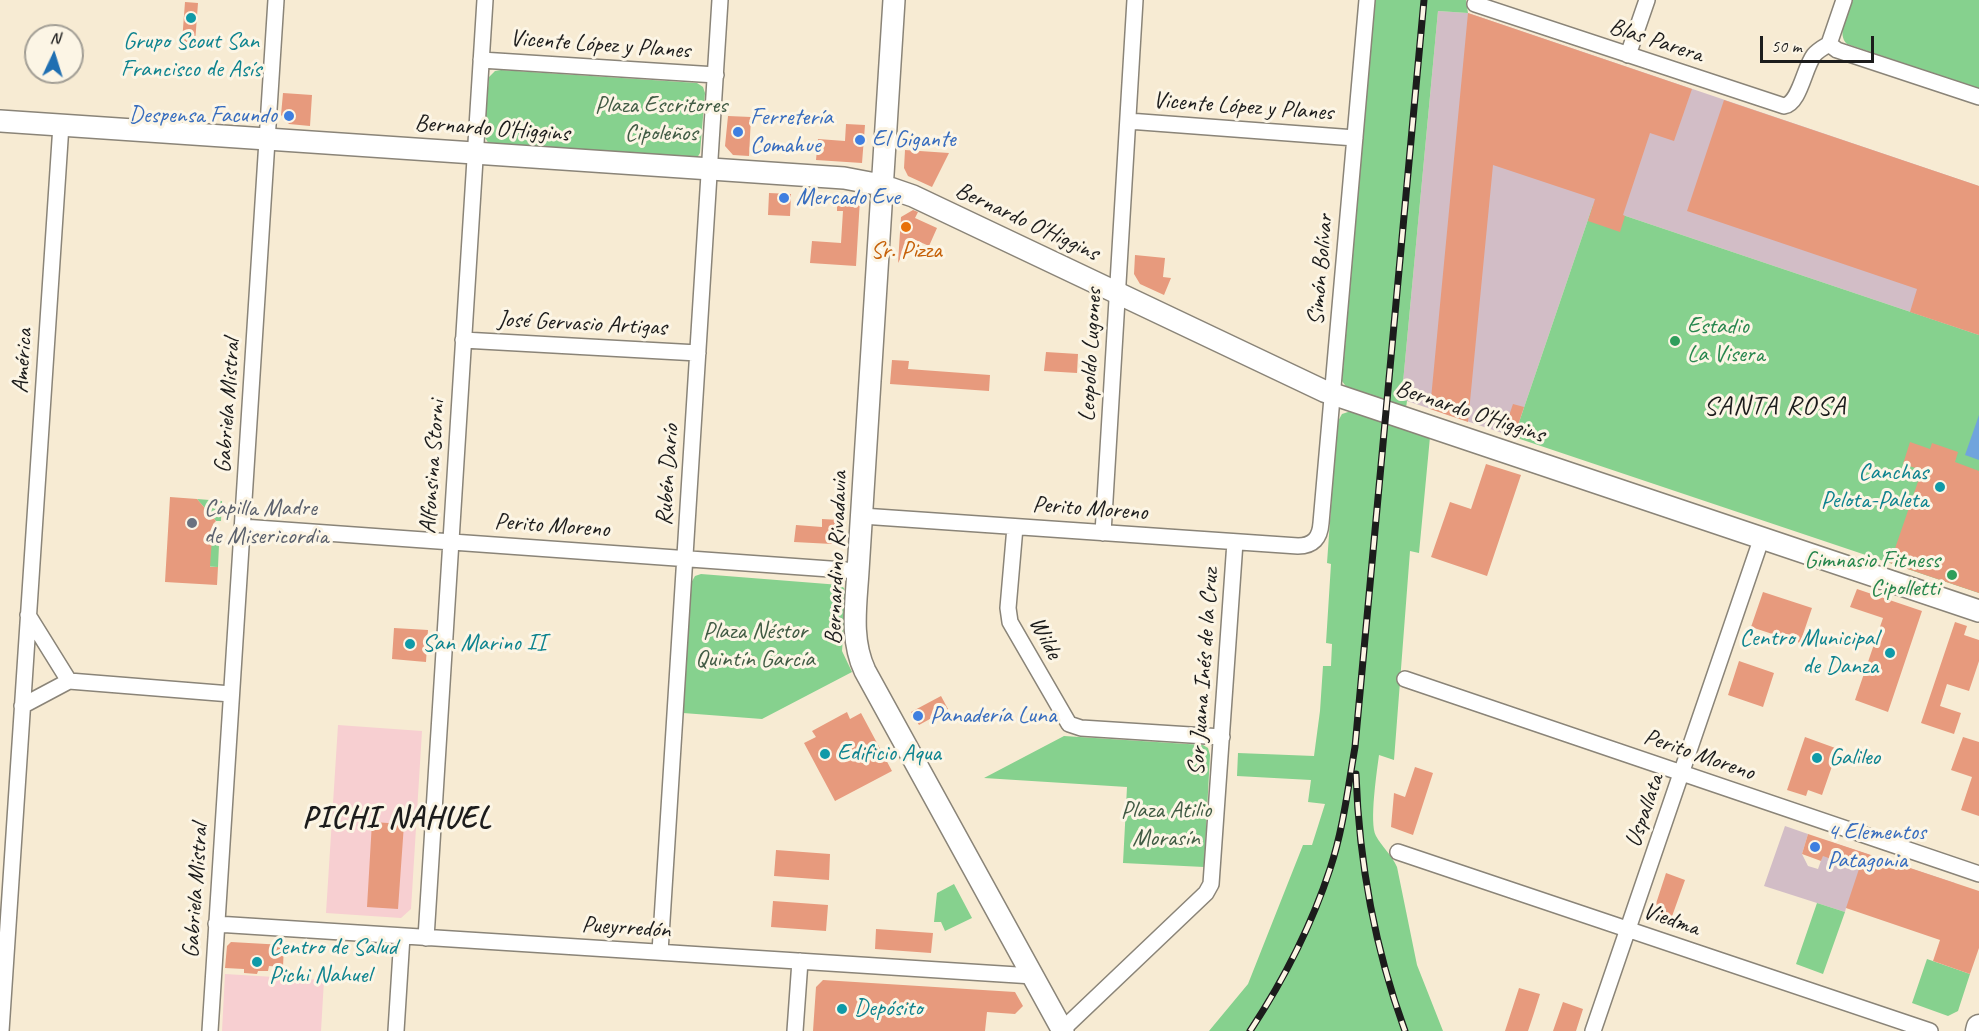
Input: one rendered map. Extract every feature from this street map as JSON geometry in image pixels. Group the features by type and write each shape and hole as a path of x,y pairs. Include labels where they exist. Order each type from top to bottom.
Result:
{"main road":[{"name":"Bernardino Rivadavia","path":"894,0 855,638 860,661 1063,1031"},
{"name":"Bernardo O'Higgins","path":"0,121 844,178 881,185 913,196 1333,394 1979,611"}],"street":[{"name":"Gabriela Mistral","path":"210,1031 276,0"},
{"name":"Alfonsina Storni","path":"426,938 485,0"},
{"name":"Rubén Darío","path":"660,952 720,0"},
{"name":"Leopoldo Lugones","path":"1103,533 1135,0"},
{"name":"Simón Bolívar","path":"1314,542 1321,529 1367,0"},
{"path":"1628,55 1647,0"},
{"path":"1844,0 1829,44 1838,50 1979,97"},
{"name":"Blas Parera","path":"1476,4 1779,106 1789,106 1795,100 1813,57 1829,44"},
{"name":"Vicente López y Planes","path":"481,60 716,75"},
{"name":"Vicente López y Planes","path":"1128,122 1355,138"},
{"name":"América","path":"1,1031 4,910 22,706 61,125"},
{"name":"José Gervasio Artigas","path":"463,340 698,353"},
{"name":"Perito Moreno","path":"862,516 1301,546 1314,542"},
{"name":"Perito Moreno","path":"242,527 858,571"},
{"name":"Wilde","path":"1014,527 1008,608 1010,622 1065,719 1072,726 1084,729 1222,737"},
{"name":"Uspallata","path":"1593,1031 1762,537"},
{"name":"Sor Juana Inés de la Cruz","path":"1063,1031 1206,892 1211,884 1235,542"},
{"path":"28,615 69,681"},
{"name":"Perito Moreno","path":"1405,679 1979,874"},
{"path":"22,706 69,681 231,694"},
{"name":"Viedma","path":"1398,852 1930,1031"},
{"name":"Pueyrredón","path":"216,924 1033,976"},
{"path":"396,1031 402,936"},
{"path":"795,1031 800,961"}],"shaded area":[{"path":"1438,11 1468,13 1979,186 1979,335 1593,205 1514,437 1407,401 1402,393"},
{"path":"338,725 422,731 411,909 401,918 326,913"},
{"path":"1785,826 1808,834 1802,854 1808,866 1818,869 1828,841 1955,883 1846,908 1845,912 1764,886"},
{"path":"225,974 324,980 321,1031 222,1031"}],"green space":[{"path":"1375,0 1466,0 1468,13 1438,11 1402,393 1407,401 1406,408 1347,388 1342,381"},
{"path":"1853,0 1979,0 1979,89 1847,44 1844,40 1843,29"},
{"name":"Plaza Escritores Cipoleños","path":"495,71 697,83 703,87 705,93 700,153 697,158 489,144 484,136 489,77"},
{"path":"1593,205 1979,335 1979,593 1514,437"},
{"path":"1354,410 1430,437 1419,553 1410,551 1394,760 1379,755 1373,820 1376,836 1397,867 1417,965 1443,1031 1209,1031 1248,984 1303,845 1312,845 1325,804 1308,802 1311,780 1237,776 1238,753 1314,756 1323,666 1331,666 1332,644 1326,643 1331,564 1327,563 1337,423 1342,414"},
{"path":"197,499 222,501 221,521 216,521"},
{"path":"190,544 219,545 218,567 179,565"},
{"name":"Plaza Néstor Quintín García","path":"701,574 840,585 844,588 846,596 842,651 852,672 762,719 683,713 691,583 695,576"},
{"name":"Plaza Atilio Morasín","path":"1064,736 1203,745 1208,748 1210,755 1204,867 1123,863 1127,787 984,778"},
{"path":"954,884 972,918 945,931 941,922 934,922 937,893"},
{"path":"1817,903 1845,912 1823,974 1796,964"},
{"path":"1927,959 1970,974 1958,1011 1948,1016 1912,1003"}],"water":[{"path":"1979,415 1979,460 1965,455"}],"building":[{"path":"185,2 198,3 195,43 182,42"},
{"path":"1468,13 1692,89 1674,141 1650,133 1623,215 1625,216 1620,232 1588,221 1595,199 1493,165 1468,422 1430,409"},
{"path":"283,93 312,95 310,126 289,124 281,115"},
{"path":"1724,100 1979,186 1979,335 1910,312 1917,289 1687,211"},
{"name":"Ferretería Comahue","path":"728,116 751,117 749,156 733,155 725,146"},
{"path":"846,124 865,125 862,163 816,160 818,139 845,141"},
{"path":"905,150 949,153 932,187 908,176 904,168"},
{"path":"769,193 791,194 790,216 768,215"},
{"path":"837,197 860,199 856,266 810,263 812,241 841,243 843,211 837,211"},
{"path":"913,210 918,212 915,218 937,228 929,246 911,238 898,263 901,217"},
{"path":"1135,255 1165,258 1163,277 1171,278 1164,295 1140,284 1134,274"},
{"path":"1046,352 1078,354 1077,373 1044,371"},
{"path":"892,360 909,361 908,369 990,375 989,391 890,384"},
{"path":"1513,404 1524,407 1514,437 1503,433"},
{"path":"1910,442 1930,449 1932,443 1958,452 1955,462 1979,471 1979,593 1890,563 1922,470 1903,464"},
{"path":"1486,464 1521,475 1487,576 1431,557 1450,502 1471,509"},
{"path":"170,497 197,499 216,521 213,524 210,567 218,567 217,585 165,582"},
{"path":"822,519 840,520 839,538 832,544 794,542 796,525 822,527"},
{"name":"Centro Municipal de Danza","path":"1857,589 1922,611 1888,712 1855,700 1883,618 1850,607"},
{"path":"1763,592 1812,608 1800,643 1751,627"},
{"path":"1955,622 1967,626 1964,635 1979,640 1979,661 1969,691 1947,684 1940,706 1961,713 1954,734 1921,723"},
{"name":"San Marino II","path":"394,628 428,630 426,662 392,659"},
{"path":"1739,661 1774,673 1763,707 1728,695"},
{"path":"941,696 948,709 919,725 911,712"},
{"name":"Edificio Aqua","path":"847,712 850,719 861,713 892,771 835,801 804,743 816,737 812,731"},
{"name":"Galileo","path":"1805,737 1838,749 1822,795 1808,790 1806,796 1787,790"},
{"path":"1963,737 1979,742 1979,816 1961,810 1972,777 1951,770"},
{"path":"1415,767 1433,773 1413,835 1391,827 1394,793 1405,797"},
{"path":"372,822 404,824 398,909 367,907"},
{"path":"1808,834 1979,891 1979,948 1970,974 1933,961 1940,940 1846,908 1859,869 1823,856 1821,861 1802,854"},
{"path":"776,850 830,854 829,880 774,876"},
{"path":"1666,873 1685,880 1670,922 1652,916"},
{"path":"773,901 828,905 826,931 771,927"},
{"path":"876,929 933,933 931,953 875,949"},
{"name":"Centro de Salud Pichi Nahuel","path":"231,942 284,945 283,967 269,966 268,971 258,971 257,974 244,973 244,969 225,968 227,946"},
{"path":"823,980 1015,992 1023,1006 1015,1014 987,1012 985,1031 813,1031 816,987"},
{"path":"1519,988 1540,994 1534,1013 1528,1031 1505,1031"},
{"path":"1563,1002 1583,1009 1576,1031 1553,1031"}],"railway":[{"path":"1250,1031 1285,973 1322,891 1335,854 1342,824 1355,747 1424,0"},
{"path":"1356,774 1361,840 1370,905 1385,969 1405,1031"}],"place":[{"name":"Grupo Scout San Francisco de Asís","path":"191,18"},
{"name":"Despensa Facundo","path":"289,116"},
{"name":"Ferretería Comahue","path":"738,132"},
{"name":"El Gigante","path":"860,140"},
{"name":"Mercado Eve","path":"784,198"},
{"name":"Sr. Pizza","path":"906,227"},
{"name":"Estadio La Visera","path":"1675,341"},
{"name":"Canchas Pelota-Paleta","path":"1940,487"},
{"name":"Capilla Madre de Misericordia","path":"192,523"},
{"name":"Gimnasio Fitness Cipolletti","path":"1952,575"},
{"name":"San Marino II","path":"410,644"},
{"name":"Centro Municipal de Danza","path":"1890,653"},
{"name":"Panadería Luna","path":"918,716"},
{"name":"Edificio Aqua","path":"825,754"},
{"name":"Galileo","path":"1817,758"},
{"name":"4 Elementos Patagonia","path":"1815,847"},
{"name":"Centro de Salud Pichi Nahuel","path":"257,962"},
{"name":"Depósito","path":"842,1009"}],"district":[{"name":"SANTA ROSA","path":"1775,407"},
{"name":"PICHI NAHUEL","path":"397,819"}]}
